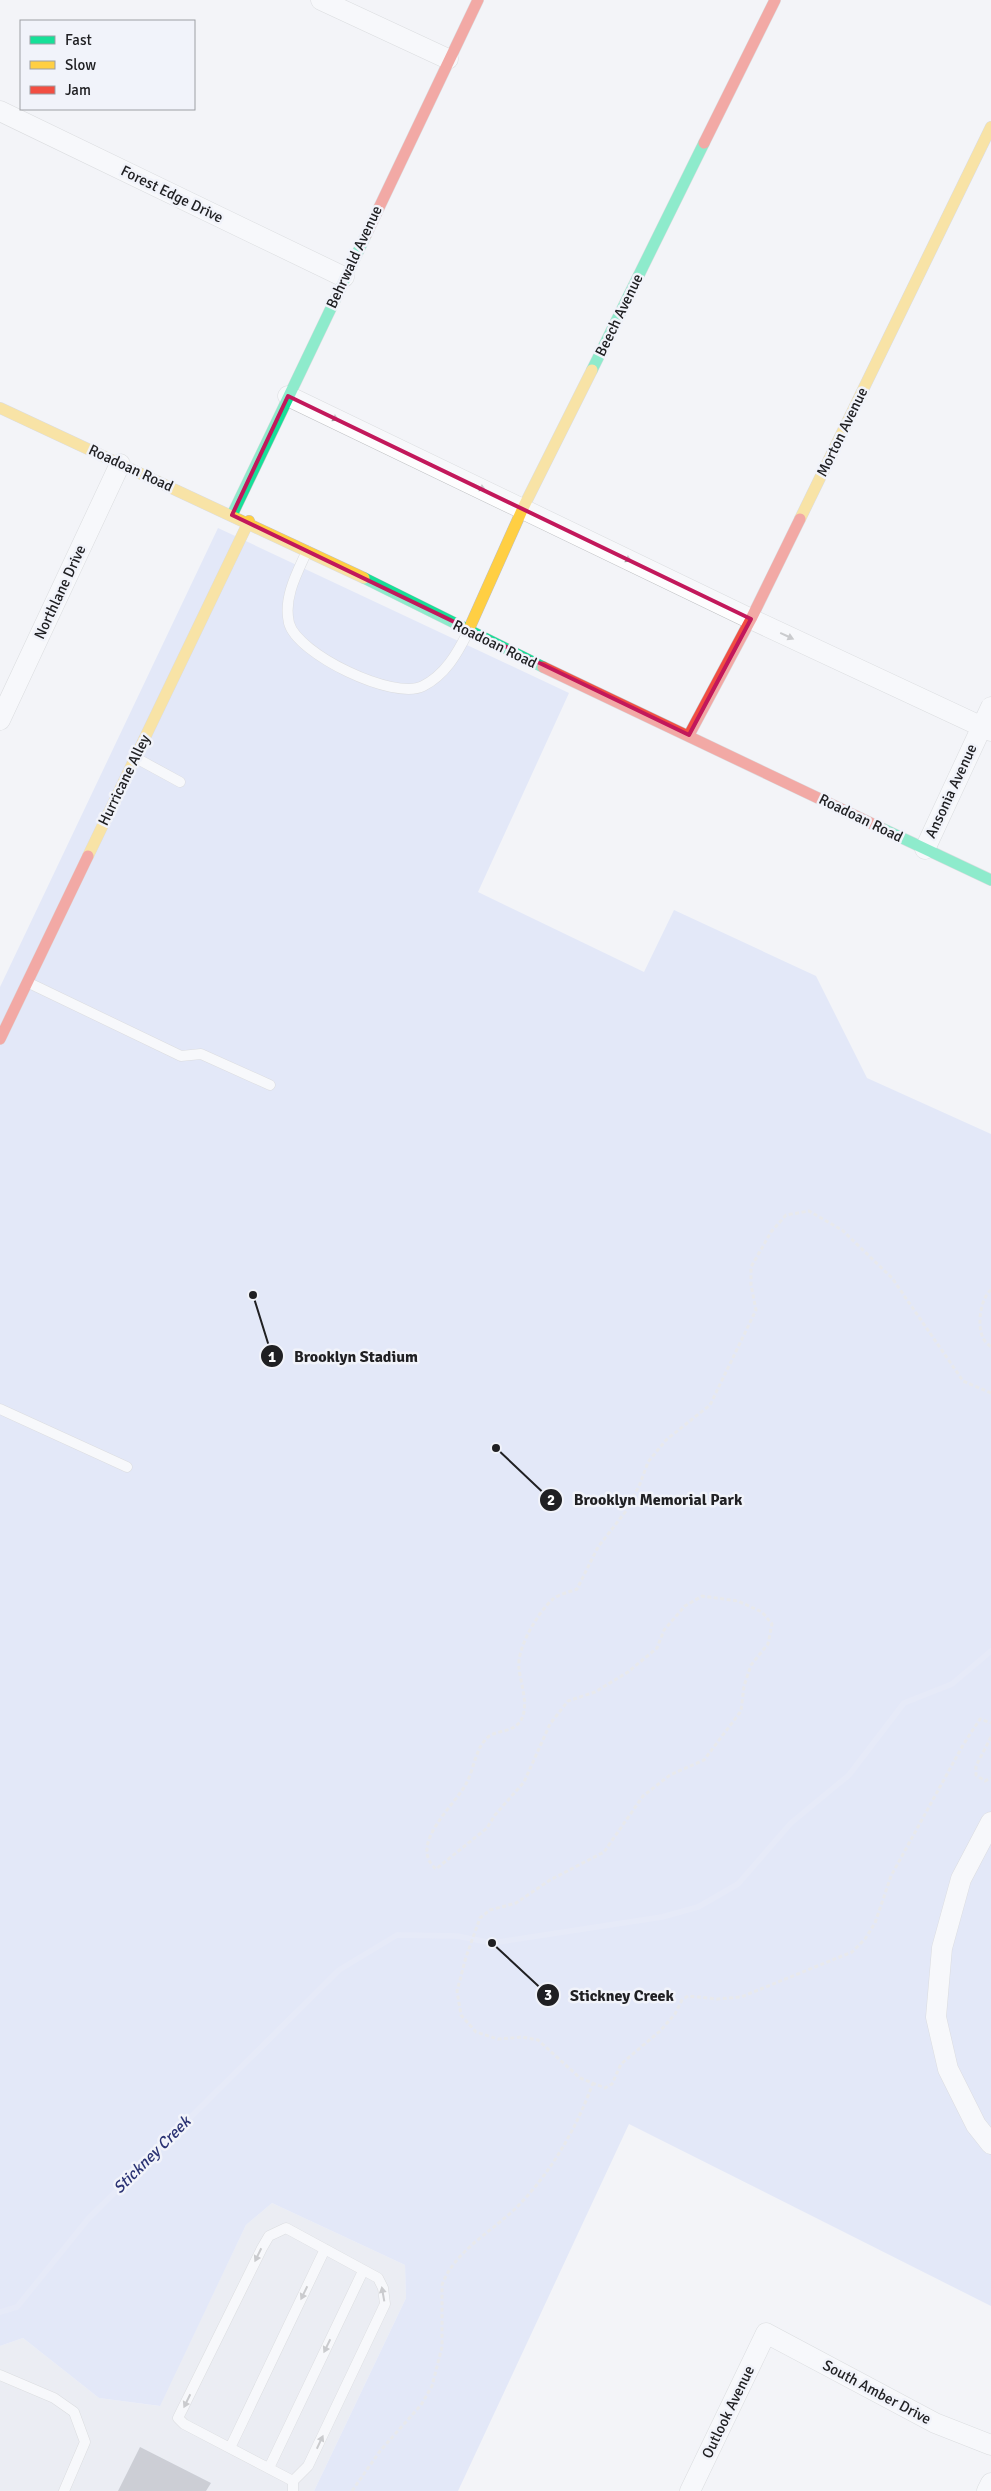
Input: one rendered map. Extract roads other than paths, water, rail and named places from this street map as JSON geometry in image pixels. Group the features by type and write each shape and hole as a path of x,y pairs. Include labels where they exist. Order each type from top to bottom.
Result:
{"street":[{"path":"321,0 448,60"},
{"name":"Behrwald Avenue","path":"232,515 344,277 478,0"},
{"name":"Beech Avenue","path":"468,632 523,508 775,0"},
{"name":"Forest Edge Drive","path":"0,112 344,277"},
{"name":"Morton Avenue","path":"689,735 751,619 991,127"},
{"path":"288,396 751,619 986,729"},
{"name":"Roadoan Road","path":"0,408 232,515 249,521 414,601 468,632 689,735 991,880"},
{"name":"Northlane Drive","path":"0,720 120,464"},
{"name":"Hurricane Alley","path":"0,1039 249,521"},
{"name":"Ansonia Avenue","path":"925,848 986,729 991,707"},
{"path":"991,1822 961,1879 942,1948 936,2017 948,2069 976,2125 991,2144"},
{"name":"South Amber Drive","path":"766,2333 935,2423 991,2445"},
{"name":"Outlook Avenue","path":"690,2491 766,2333"},
{"path":"987,2491 991,2483"}],"lane":[{"path":"308,550 295,577 288,604 290,625 300,641 313,652 380,684 402,691 422,687 442,673 458,652 468,632"},
{"path":"135,758 180,782"},
{"path":"27,982 181,1056 201,1054 270,1085"},
{"path":"0,1409 126,1467"},
{"path":"286,2228 363,2271 378,2278 383,2288 385,2304 308,2466 293,2486 269,2468 184,2424 178,2418 269,2236 286,2228"},
{"path":"230,2448 325,2249"},
{"path":"269,2468 363,2271"},
{"path":"0,2375 54,2398 74,2412 85,2442 64,2491"}],"waterway":[{"name":"Stickney Creek","path":"0,2312 17,2307 88,2219 339,1970 397,1935 457,1936 492,1943 662,1917 698,1907 738,1884 791,1823 849,1775 904,1703 952,1684 991,1651"}],"place":[{"name":"Brooklyn Stadium","path":"253,1295"},
{"name":"Brooklyn Memorial Park","path":"496,1448"},
{"name":"Stickney Creek","path":"492,1943"}]}
